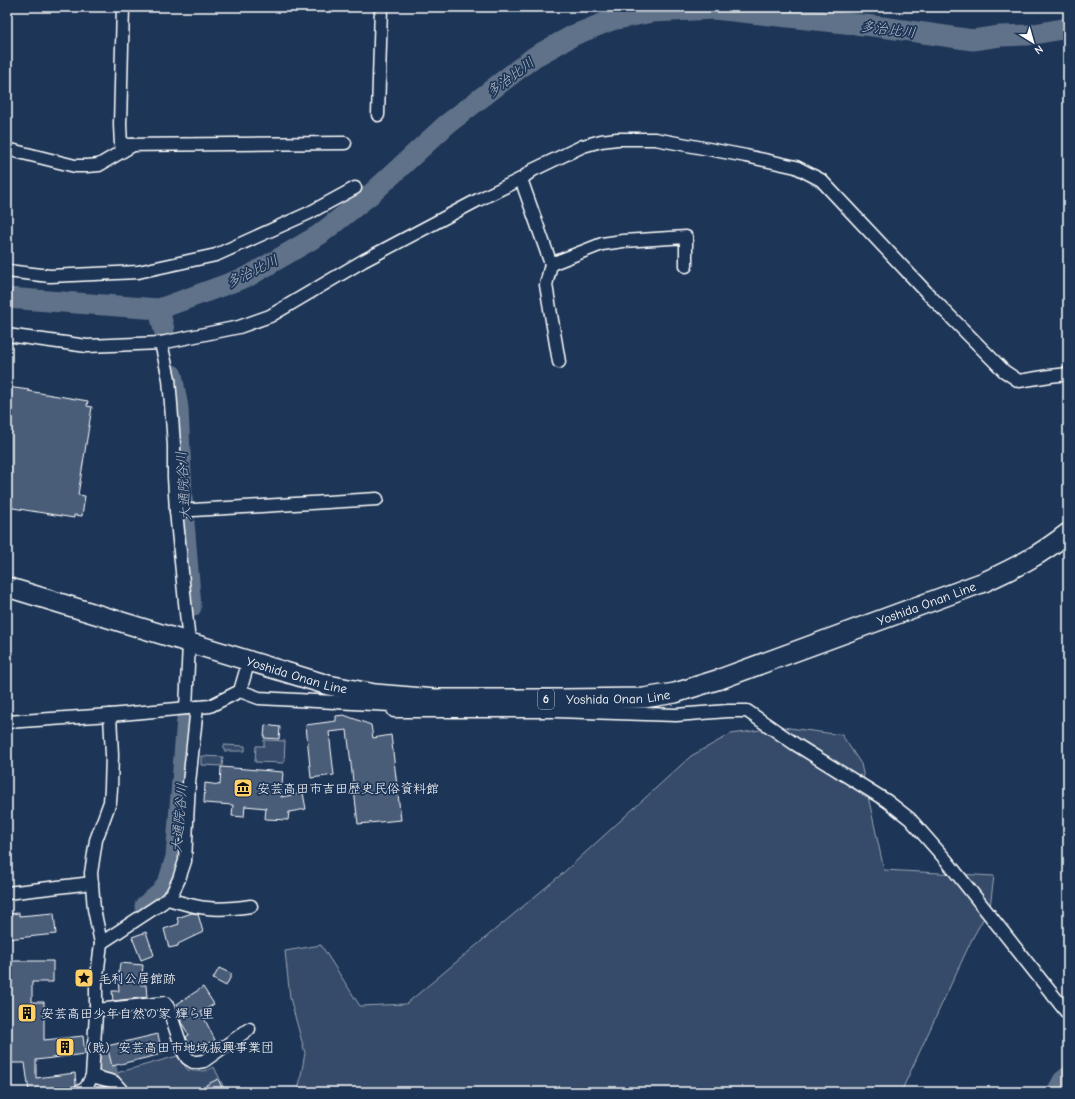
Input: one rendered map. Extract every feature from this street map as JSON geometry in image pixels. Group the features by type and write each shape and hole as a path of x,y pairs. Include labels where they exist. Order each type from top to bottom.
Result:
{"main road":[{"name":"Yoshida Onan Line","path":"7,587 328,685 375,694 435,699 563,700 644,698 675,693 720,679 984,582 1014,569 1037,556 1068,534"}],"street":[{"path":"122,7 121,145 345,143"},
{"path":"378,115 381,7"},
{"path":"7,335 87,346 161,343 239,327 270,316 363,261 478,200 522,179 533,170 583,146 601,141 655,138 796,167 821,180 1004,371 1019,381 1068,374"},
{"path":"7,149 75,166 87,166 99,165 133,145"},
{"path":"522,179 551,264 546,284 559,362"},
{"path":"7,271 50,276 138,272 216,255 309,214 355,188"},
{"path":"551,264 602,244 622,241 686,237 686,266"},
{"path":"101,943 167,899 172,894 185,861 191,707 189,643 176,511 172,404 169,379 161,343"},
{"path":"176,511 377,499"},
{"path":"240,691 249,660"},
{"path":"7,722 210,706 240,691 259,698 391,705 394,711 555,711 676,715 748,711 795,744 888,801 910,819 946,860 1068,1014"},
{"path":"79,1092 86,1088 95,1077 96,985 101,943 94,909 91,873 96,840 110,802 112,788 110,715"},
{"path":"7,893 92,883"},
{"path":"167,899 188,905 208,908 251,906"},
{"path":"96,1010 165,1004 168,1007 183,1051 187,1058 193,1062 204,1061 249,1029"},
{"path":"95,1077 114,1082 124,1092"}],"shaded area":[{"path":"782,727 842,735 861,764 884,870 994,876 990,907 972,939 901,1092 298,1092 305,1053 290,998 285,951 321,945 360,1006 406,1004 563,873 691,756 731,734"},
{"path":"264,740 285,741 284,763 255,762 256,746 264,746"},
{"path":"224,745 245,746 245,751 224,751"},
{"path":"201,756 223,757 222,766 201,765"},
{"path":"177,1056 188,1070 201,1071 214,1067 226,1092 130,1092 113,1074"}],"building":[{"path":"7,387 88,401 87,406 92,407 78,495 85,496 82,516 74,515 74,518 7,507"},
{"path":"344,715 371,725 373,738 391,735 401,820 358,824 347,730 329,732 334,775 311,778 306,725 336,721 336,716"},
{"path":"265,725 280,727 279,739 264,738"},
{"path":"221,767 283,772 281,797 303,793 306,809 289,812 288,820 265,819 266,808 245,806 244,817 232,816 233,805 204,803 205,783 220,785"},
{"path":"19,913 19,916 54,913 56,934 7,939 7,914"},
{"path":"192,913 198,914 203,932 178,944 178,946 169,948 164,929 179,924 177,918"},
{"path":"146,932 154,955 141,960 132,937"},
{"name":"安芸高田少年自然の家 輝ら里","path":"7,961 53,961 53,982 32,982 32,1002 44,1002 44,1040 83,1036 85,1054 36,1060 36,1078 75,1073 75,1086 60,1088 60,1092 29,1092 25,1063 7,1063 7,1044 9,1044 9,990 7,990"},
{"path":"120,963 143,965 141,985 146,985 147,997 113,1001 112,991 119,991 118,979"},
{"path":"219,968 232,974 226,986 213,979"},
{"path":"203,987 214,1004 201,1012 215,1040 192,1051 186,1037 189,1035 181,1022 178,1012 181,1010 177,1004"},
{"path":"158,1034 162,1054 112,1066 107,1046"},
{"path":"218,1079 224,1092 210,1092 206,1085"}],"waterway":[{"name":"多治比川","path":"7,298 159,309 249,276 319,235 371,194 446,125 534,57 574,35 612,20 652,12 714,9 882,27 973,40 1000,36 1028,35 1068,28"},
{"name":"大通院谷川","path":"159,309 164,330"},
{"name":"大通院谷川","path":"172,375 178,408 182,497 191,607"},
{"name":"大通院谷川","path":"145,906 161,893 169,880 176,857 187,719"},
{"name":"大通院谷川","path":"105,1065 113,1092"},
{"path":"1057,1092 1063,1081 1068,1077"}],"place":[{"name":"安芸高田市吉田歴史民俗資料館","path":"243,788"},
{"name":"毛利公居館跡","path":"84,978"},
{"name":"安芸高田少年自然の家 輝ら里","path":"27,1013"},
{"name":"（戝）安芸高田市地域振興事業団","path":"65,1047"}]}
